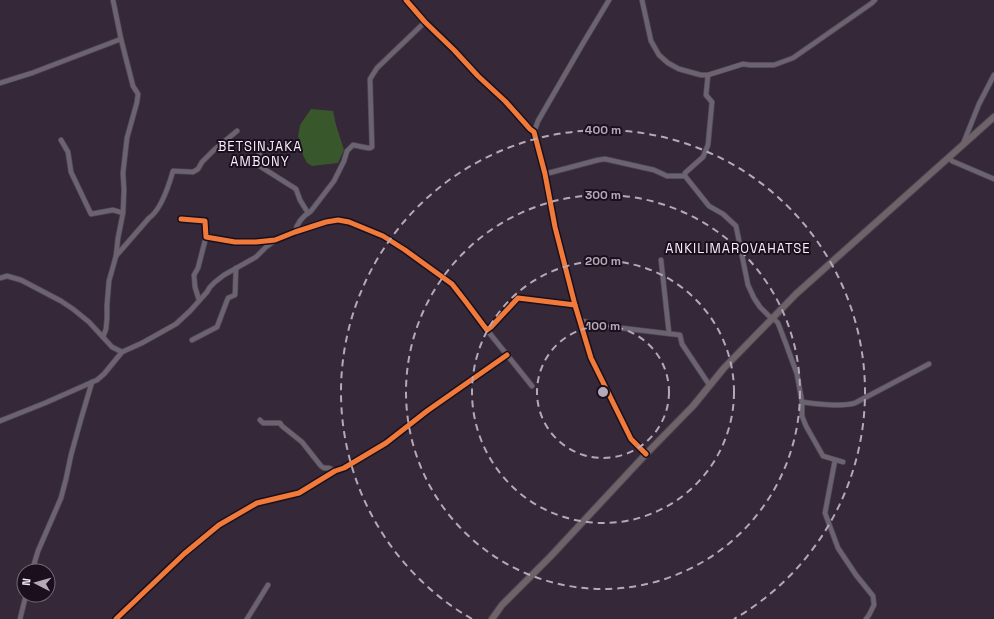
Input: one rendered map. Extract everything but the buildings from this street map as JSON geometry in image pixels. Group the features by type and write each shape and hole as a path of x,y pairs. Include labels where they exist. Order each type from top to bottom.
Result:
{"main road":[{"path":"492,619 502,605 591,514 646,454 693,406 724,368 796,294 994,118"}],"street":[{"path":"104,338 107,318 109,281 116,256 123,212 123,173 127,138 138,94 133,86 113,0"},
{"path":"406,0 425,22 505,101 534,132"},
{"path":"610,0 538,121 534,132 575,305 591,358 630,440 646,454"},
{"path":"642,0 651,41 659,55 668,63 679,69 701,75 708,75 743,64 774,65 793,58 875,0"},
{"path":"295,232 297,224 311,211 334,181 344,161 347,151 353,144 368,148 372,147 371,76 377,68 425,22"},
{"path":"0,83 32,73 121,39"},
{"path":"685,176 685,173 703,157 708,146 712,102 706,95 708,75"},
{"path":"962,146 994,75"},
{"path":"116,256 130,238 149,218 154,215 163,199 173,171 193,172 198,169 202,162 214,150 237,131"},
{"path":"61,140 68,152 71,172 91,214 113,210 123,212"},
{"path":"260,150 258,165 296,189 308,214"},
{"path":"949,158 952,161 994,179"},
{"path":"545,174 605,159 654,170 667,176 685,176"},
{"path":"685,176 709,206 723,214 736,226 748,285 760,307 778,323 797,374 802,402 802,416 806,426 823,456 843,462"},
{"path":"181,219 205,221 206,237 198,268 194,275 199,300"},
{"path":"206,237 235,242 275,240 326,222 338,220 349,222 382,236 405,250 452,284 532,386"},
{"path":"0,421 39,406 92,382 104,374 122,352 176,324 186,316 210,287 236,268 256,258 275,240"},
{"path":"661,260 669,333"},
{"path":"192,340 217,327 228,298 235,295 236,268"},
{"path":"0,278 7,276 21,280 61,301 89,322 112,346 122,352"},
{"path":"487,330 518,298 575,305"},
{"path":"580,320 596,325 680,335 682,344 710,386"},
{"path":"116,619 184,554 220,525 257,504 299,493 336,471 344,468 386,443 427,410 507,355"},
{"path":"802,402 850,405 929,364"},
{"path":"34,563 60,498 92,382"},
{"path":"260,420 263,422 280,423 302,442 321,466 336,471"},
{"path":"835,460 825,513 838,548 856,575 873,596 874,605 866,619"},
{"path":"247,619 268,585"},
{"path":"20,619 24,603"}],"green space":[{"path":"311,109 333,111 344,150 338,163 312,166 307,163 303,155 298,137 300,125"}],"cycle path":[{"path":"406,0 425,22 505,101 534,132 545,174 555,227 575,305 591,358 631,439 646,454"},
{"path":"181,219 205,221 206,237 235,242 275,240 326,222 338,220 349,222 383,236 452,284 487,330 518,298 575,305"},
{"path":"116,619 184,554 219,525 257,503 299,493 335,471 344,468 386,443 427,411 507,355"}],"district":[{"name":"BETSINJAKA AMBONY","path":"260,154"},
{"name":"ANKILIMAROVAHATSE","path":"738,248"}]}
